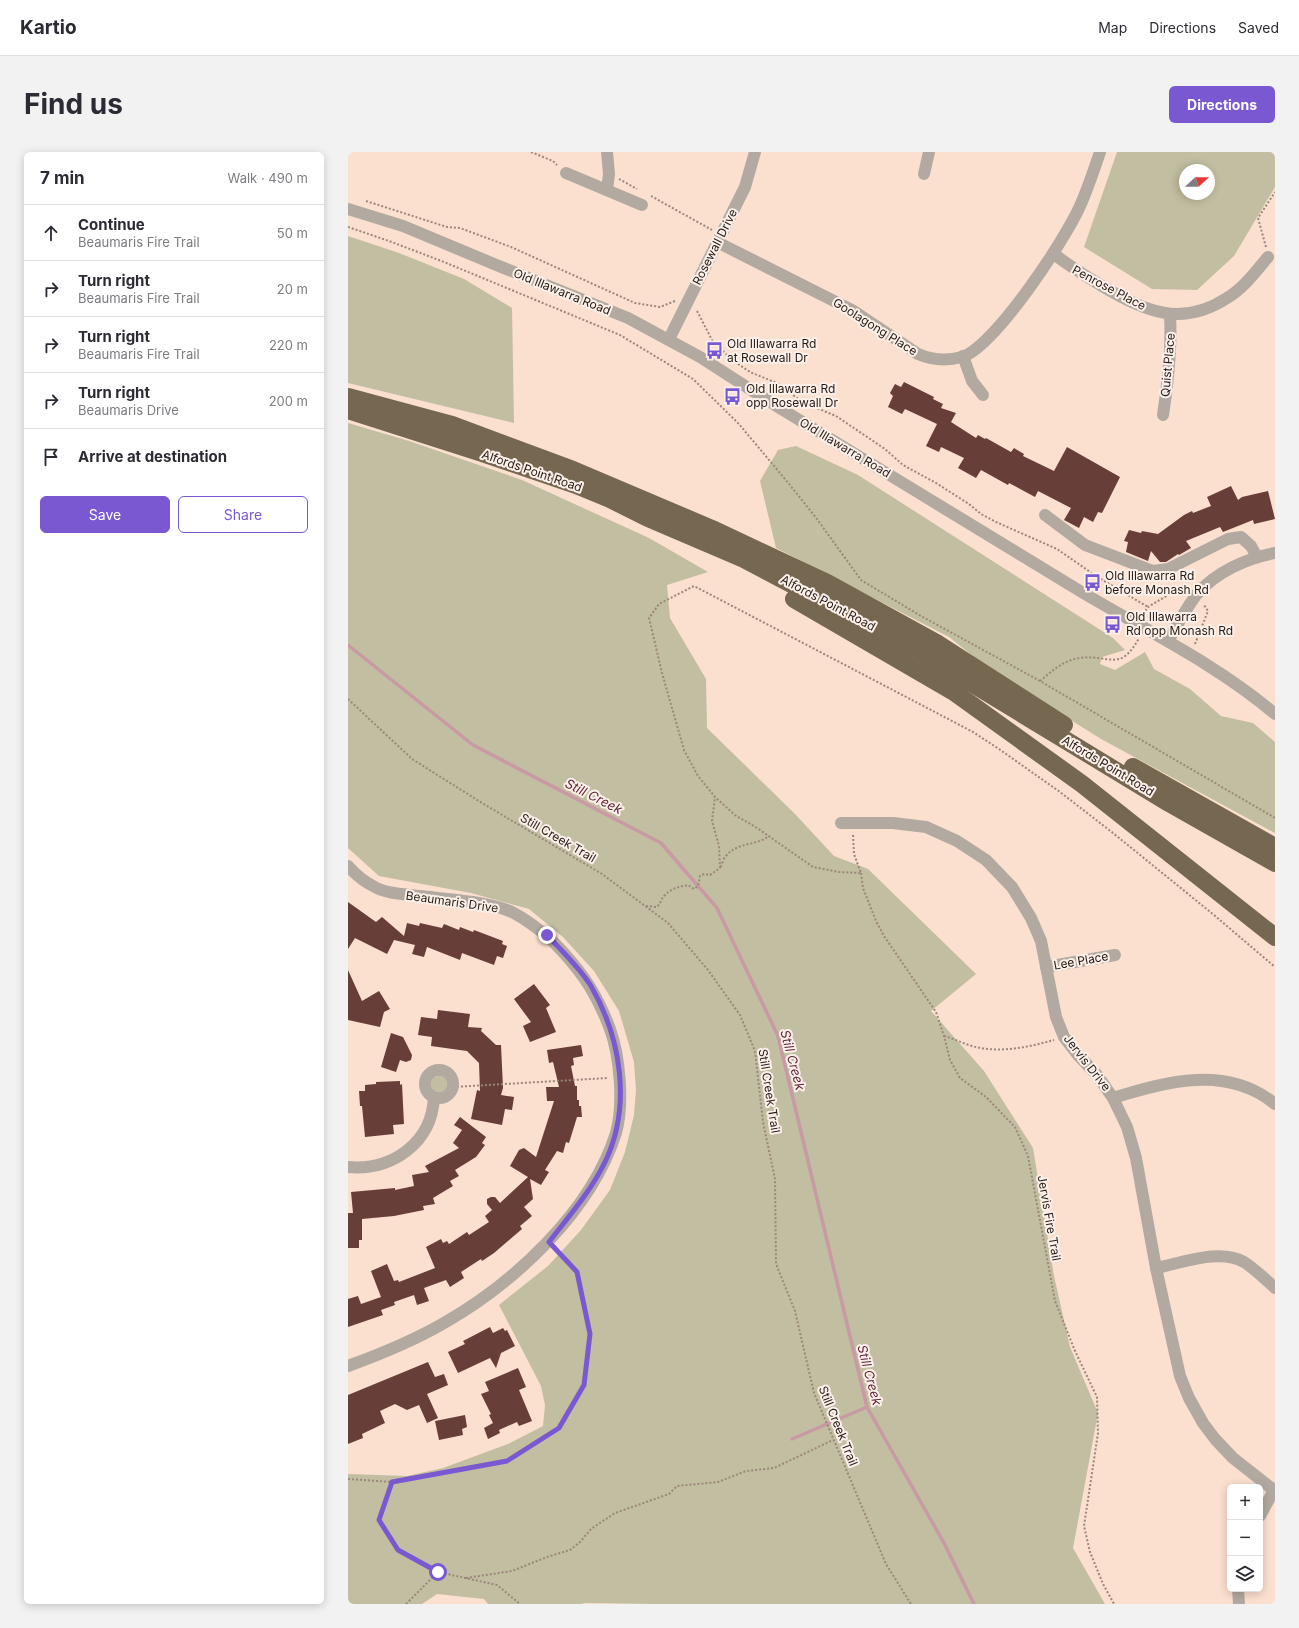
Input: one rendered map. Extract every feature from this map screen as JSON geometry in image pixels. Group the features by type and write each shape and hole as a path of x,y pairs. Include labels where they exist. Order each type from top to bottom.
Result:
{"highway":[{"name":"Alfords Point Road","path":"348,397 452,425 573,470 712,529 827,583 938,644 1090,743 1274,859"},
{"name":"Alfords Point Road","path":"348,410 462,446 576,485 744,559 918,650 1169,803 1274,859"},
{"path":"648,518 670,535 812,608 954,692 1082,784 1275,938"}],"street":[{"path":"607,152 610,174 607,190"},
{"name":"Rosewall Drive","path":"669,339 745,187 755,152"},
{"path":"924,174 929,152"},
{"name":"Goolagong Place","path":"719,238 847,307 918,354 927,358 938,359 963,356 975,350 993,334 1054,254 1080,207 1100,152"},
{"path":"566,172 607,190 646,200"},
{"name":"Old Illawarra Road","path":"348,209 404,226 628,318 669,339 724,372 784,411 1082,592 1168,641 1234,684 1275,714"},
{"name":"Penrose Place","path":"1054,254 1069,266 1134,304 1143,308 1170,314 1204,310 1223,301 1239,289 1268,257"},
{"name":"Quist Place","path":"1163,415 1171,332 1170,314"},
{"path":"963,356 972,381 984,395"},
{"path":"1045,515 1085,545 1153,571 1168,569 1228,539 1241,537 1251,546 1257,558"},
{"path":"1168,641 1196,595 1211,580 1228,570 1257,558 1275,553"},
{"name":"Jervis Drive","path":"841,823 893,823 926,827 957,841 986,860 1012,887 1031,918 1041,941 1056,1017 1064,1036 1078,1055 1097,1075 1113,1098 1127,1127 1136,1158 1156,1268 1180,1376 1189,1398 1203,1423 1215,1439 1233,1458 1275,1490"},
{"name":"Beaumaris Drive","path":"348,866 355,874 374,887 397,894 490,905 509,911 547,935 590,985 604,1013 614,1042 620,1077 620,1102 616,1131 605,1162 583,1198 549,1242 493,1291 444,1323 394,1349 348,1366"},
{"name":"Lee Place","path":"1046,967 1115,955"},
{"path":"440,1070 448,1073 453,1082 453,1087 451,1092 444,1098 434,1097 430,1095 426,1088 426,1079 432,1072 440,1070"},
{"path":"1113,1098 1173,1082 1208,1079 1238,1084 1265,1096 1275,1104"},
{"path":"348,1167 360,1168 378,1164 400,1155 415,1144 426,1129 433,1111 434,1097"},
{"path":"1156,1268 1211,1256 1228,1256 1243,1262 1260,1274 1275,1288"},
{"path":"1263,1511 1275,1490"},
{"path":"1238,1592 1239,1604"}],"path":[{"path":"531,152 553,161 566,172"},
{"path":"610,174 643,192"},
{"path":"1268,257 1258,218 1275,192"},
{"path":"646,200 719,238"},
{"path":"348,227 444,262 620,335 693,379 738,423 785,479 817,519 861,580 921,616 1040,680 1275,818"},
{"path":"861,873 839,872 813,868 769,836 735,815 715,797 698,776 684,750 662,673 649,618 659,604 694,586 973,732 1060,792 1107,828 1214,914 1275,966"},
{"path":"1040,680 1061,663 1080,658 1112,660 1124,657 1133,650 1148,607 1183,586 1196,595 1208,611 1195,644 1201,647"},
{"name":"Still Creek Trail","path":"348,699 412,759 482,803 602,874 668,923 708,970 740,1015 755,1051 763,1122 775,1178 776,1264 795,1311 814,1393 886,1564 912,1604"},
{"path":"715,797 712,821 719,846 720,868"},
{"name":"Jervis Fire Trail","path":"841,823 853,835 854,854 861,873 863,888 881,931 936,1012 950,1060 960,1078 986,1097 1015,1127 1028,1156 1055,1301 1075,1351 1097,1397 1098,1433 1084,1526 1090,1552 1103,1584 1114,1604"},
{"path":"644,906 657,907 660,904 662,897 673,888 688,885 694,889 698,886 700,876 704,874 710,875 720,868 725,857 731,851 745,844 760,841 769,836"},
{"path":"944,1036 976,1047 1006,1050 1064,1036"},
{"path":"453,1087 620,1077"},
{"path":"348,1479 392,1482 507,1461 559,1428 584,1385 590,1334 577,1272 549,1242"},
{"path":"466,1578 512,1571 547,1557 558,1555 570,1550 580,1542 591,1529 615,1513 668,1494 677,1486 718,1482 746,1471 774,1468 834,1440"},
{"path":"392,1482 379,1520 398,1550 438,1572 497,1585 520,1604"},
{"path":"406,1604 438,1572"}],"shaded area":[{"path":"1117,152 1275,152 1275,187 1234,256 1197,290 1152,289 1084,247"},
{"path":"348,236 399,253 464,279 512,308 514,423 348,383"},
{"path":"348,423 409,441 522,480 649,538 708,572 667,585 670,618 706,679 707,728 795,814 834,856 868,869 976,974 931,1011 984,1071 1033,1148 1054,1276 1070,1347 1098,1413 1073,1548 1105,1604 488,1604 484,1599 437,1594 422,1604 348,1604 348,1474 407,1476 443,1468 508,1444 543,1426 545,1405 541,1386 499,1305 548,1266 581,1230 610,1190 625,1152 634,1115 636,1090 634,1062 619,1011 594,971 563,937 529,909 471,893 379,876 348,848"},
{"path":"796,446 858,475 1113,638 1125,650 1102,657 1100,664 1115,670 1145,652 1154,669 1190,689 1221,716 1253,723 1275,742 1275,833 1101,739 988,668 949,637 776,548 760,481 778,450"},
{"path":"439,1076 446,1081 447,1084 442,1091 439,1092 432,1087 431,1084 436,1077"}],"building":[{"path":"904,382 934,397 933,399 943,404 941,408 956,413 951,422 976,438 978,435 985,439 986,438 1011,452 1014,448 1024,454 1023,456 1054,471 1067,447 1120,477 1102,513 1098,512 1093,522 1084,517 1079,528 1064,520 1071,508 1038,491 1035,497 1009,483 1008,485 981,470 976,478 958,468 964,458 941,447 939,452 926,446 937,424 905,409 902,414 888,407 893,396 890,393 895,384 901,387"},
{"path":"1231,486 1238,500 1242,497 1268,491 1275,519 1254,524 1253,520 1223,532 1220,527 1186,541 1191,548 1166,562 1160,562 1151,551 1148,561 1126,552 1128,542 1124,541 1129,530 1141,533 1142,531 1158,534 1184,515 1192,511 1193,513 1211,506 1207,497"},
{"path":"348,902 376,922 382,917 404,936 407,923 419,926 420,923 442,928 444,924 459,930 460,927 473,932 474,930 503,941 502,944 507,946 503,958 497,956 494,965 462,953 460,960 427,947 424,957 412,954 415,945 394,940 387,954 355,938 348,949"},
{"path":"348,970 362,1001 379,991 390,1009 384,1012 380,1027 348,1020"},
{"path":"534,984 550,1005 546,1008 556,1032 530,1042 523,1026 531,1022 514,999"},
{"path":"438,1010 470,1014 468,1027 482,1028 481,1031 496,1045 501,1045 503,1088 501,1095 514,1097 512,1110 505,1109 502,1125 471,1119 477,1090 480,1091 479,1063 467,1051 431,1046 432,1037 418,1035 421,1017 437,1019"},
{"path":"391,1033 403,1037 412,1055 411,1060 406,1062 400,1060 396,1072 381,1067"},
{"path":"581,1045 583,1056 573,1058 574,1065 571,1066 575,1086 577,1086 577,1100 579,1100 579,1106 581,1106 582,1117 577,1117 569,1143 566,1142 563,1153 557,1151 545,1170 549,1172 541,1185 530,1179 533,1199 524,1207 532,1216 520,1226 522,1229 494,1253 482,1261 481,1259 461,1272 464,1278 450,1287 446,1280 424,1288 429,1301 417,1305 414,1295 394,1302 395,1305 381,1310 383,1315 348,1327 348,1299 358,1296 361,1304 381,1297 371,1271 387,1264 394,1281 398,1280 399,1282 435,1268 426,1247 441,1239 443,1243 447,1241 449,1244 467,1232 469,1235 489,1222 485,1216 492,1210 487,1204 487,1199 495,1197 500,1203 528,1177 510,1166 519,1150 524,1148 536,1157 554,1101 547,1101 546,1087 559,1087 553,1062 549,1063 547,1050"},
{"path":"400,1081 400,1085 402,1084 404,1124 393,1125 394,1134 365,1137 359,1091 365,1091 365,1085 376,1084 376,1082"},
{"path":"460,1117 486,1137 482,1143 485,1145 476,1157 455,1170 459,1176 450,1181 453,1186 433,1198 435,1204 423,1206 424,1210 394,1216 362,1219 362,1240 359,1240 359,1248 348,1248 348,1213 353,1213 351,1192 395,1188 395,1190 414,1186 412,1175 429,1172 425,1166 459,1148 453,1143 462,1130 454,1125"},
{"path":"490,1327 493,1333 503,1328 505,1331 507,1330 515,1346 501,1353 496,1368 490,1358 458,1373 448,1352 465,1344 463,1341"},
{"path":"428,1362 435,1377 444,1374 448,1385 427,1394 438,1418 427,1423 419,1405 407,1410 395,1404 380,1411 385,1423 362,1434 363,1438 348,1444 348,1395"},
{"path":"518,1368 526,1387 519,1390 532,1421 519,1426 517,1422 499,1430 500,1433 488,1439 484,1428 493,1423 489,1415 491,1414 481,1394 489,1391 485,1382"},
{"path":"465,1415 467,1427 462,1429 463,1435 439,1440 435,1421"}],"waterway":[{"name":"Still Creek","path":"348,645 473,745 661,843 717,908 778,1036 867,1407 944,1543 974,1604"},
{"path":"792,1439 867,1407"}],"place":[{"name":"Old Illawarra Rd at Rosewall Dr","path":"714,351"},
{"name":"Old Illawarra Rd opp Rosewall Dr","path":"733,396"},
{"name":"Old Illawarra Rd before Monash Rd","path":"1092,583"},
{"name":"Old Illawarra Rd opp Monash Rd","path":"1113,624"}],"route":[{"path":"438,1572 398,1550 379,1520 392,1482 507,1461 559,1428 584,1385 590,1334 577,1272 549,1242 583,1198 605,1162 616,1131 620,1102 620,1077 614,1042 604,1013 590,985 547,935"}]}
